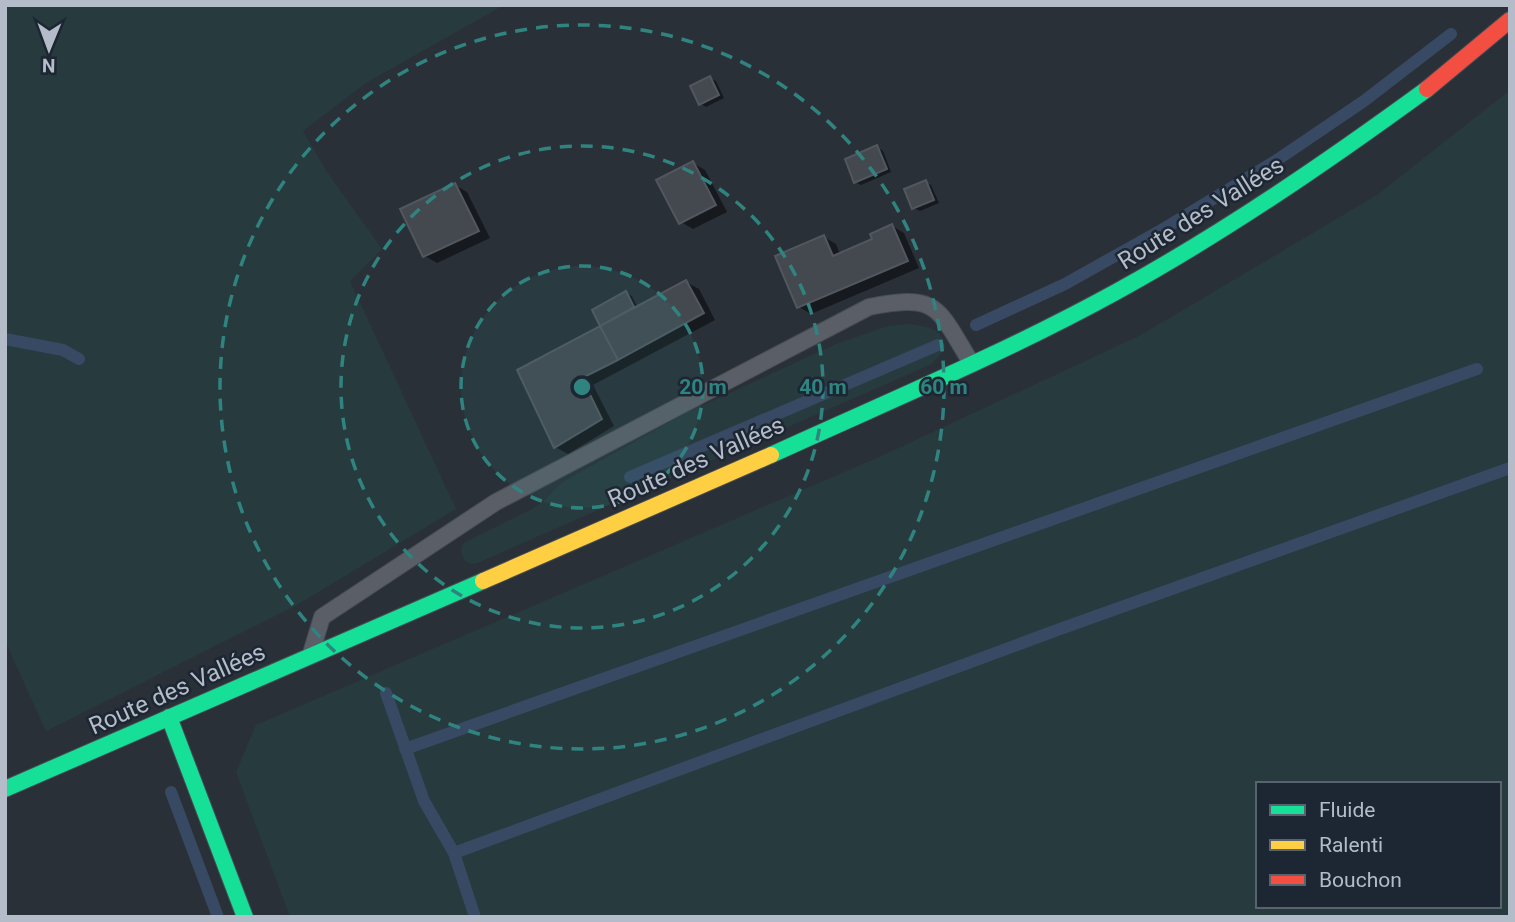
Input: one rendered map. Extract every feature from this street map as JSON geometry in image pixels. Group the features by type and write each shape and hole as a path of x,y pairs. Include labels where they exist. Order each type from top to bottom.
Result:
{"main road":[{"name":"Route des Vallées","path":"5,789 750,464 972,364 1115,292 1249,214 1343,150 1428,89 1510,20"},
{"path":"169,717 245,917"}],"lane":[{"path":"310,656 322,617 496,502 869,307 906,301 929,304 940,313 972,364"}],"green space":[{"path":"5,5 504,5 366,83 303,131 327,172 382,249 350,281 456,509 297,605 46,731 5,641"},
{"path":"1510,90 1510,917 290,917 236,772 256,725 877,458 1139,336 1377,195"},
{"path":"907,324 932,329 941,336 945,349 932,364 475,564 464,559 461,552 464,543 532,509 561,483 684,414 836,344 888,326"}],"building":[{"path":"710,76 719,95 699,105 690,86"},
{"path":"877,145 887,169 854,183 845,159"},
{"path":"693,161 716,205 679,224 656,180"},
{"path":"926,180 934,200 912,209 904,189"},
{"path":"455,183 479,231 423,257 400,209"},
{"path":"892,224 908,261 797,308 775,256 824,235 833,256 872,239 870,234"},
{"path":"686,280 704,313 618,360 600,326"},
{"path":"626,291 634,307 600,326 592,310"},
{"path":"600,326 618,360 582,378 602,419 554,448 517,370"}],"waterway":[{"path":"976,325 1065,284 1165,228 1277,160 1364,101 1451,34"},
{"path":"5,339 63,350 79,359"},
{"path":"630,477 938,345"},
{"path":"405,749 1477,369"},
{"path":"475,917 454,853 1060,629 1510,468"},
{"path":"386,693 424,801 454,853"},
{"path":"171,792 218,917"}],"traffic: fast":[{"path":"771,455 989,356 1116,292 1275,195 1427,89"},
{"path":"5,789 483,581"},
{"path":"169,717 245,917"}],"traffic: slow":[{"path":"483,581 771,455"}],"traffic: jam":[{"path":"1427,89 1510,20"}]}
